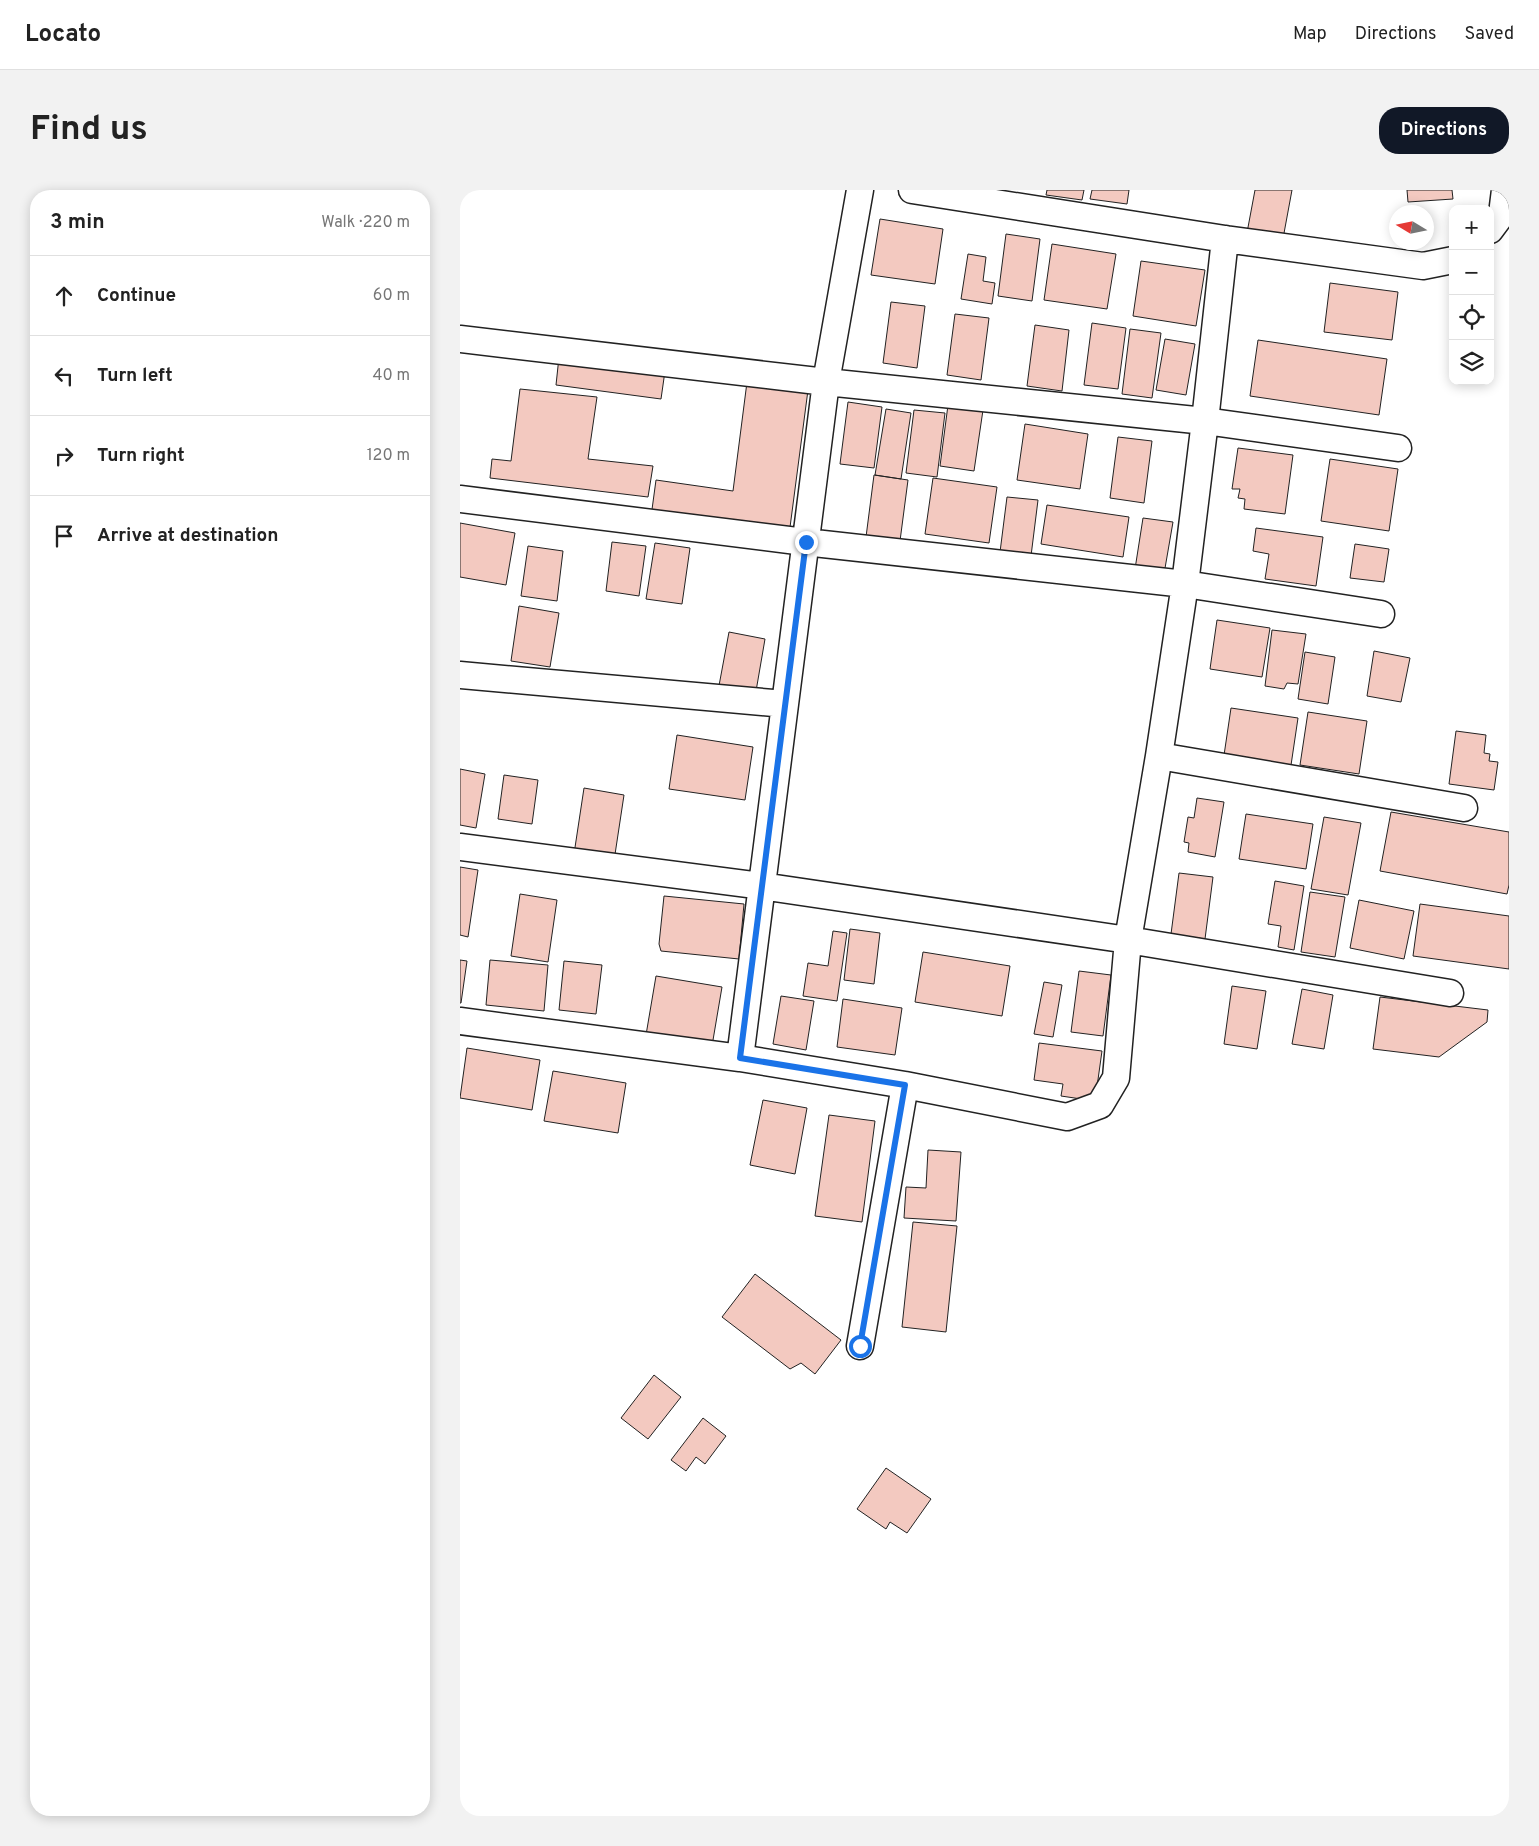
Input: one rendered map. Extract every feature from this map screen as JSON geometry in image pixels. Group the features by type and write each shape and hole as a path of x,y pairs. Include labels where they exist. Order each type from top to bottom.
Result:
{"street":[{"path":"740,1058 826,382 860,190"},
{"path":"912,190 1225,239 1423,266 1449,261"},
{"path":"1494,225 1502,214 1505,190"},
{"path":"460,1021 740,1058 905,1085 1067,1118 1100,1105 1116,1078 1128,940 1186,584 1225,239"},
{"path":"460,339 826,382 1205,421 1398,448"},
{"path":"460,499 806,542 1186,584 1381,614"},
{"path":"460,675 785,704"},
{"path":"1159,756 1464,808"},
{"path":"460,847 762,886 1128,940 1450,993"},
{"path":"860,1346 905,1085"}],"building":[{"path":"1047,190 1084,190 1082,200 1046,195"},
{"path":"1092,190 1129,190 1127,204 1090,199"},
{"path":"1255,190 1292,190 1282,244 1246,238"},
{"path":"1407,190 1452,190 1453,199 1408,202"},
{"path":"880,219 943,229 935,284 871,275"},
{"path":"1006,234 1040,239 1032,301 998,296"},
{"path":"1052,244 1116,254 1107,309 1044,300"},
{"path":"968,254 986,257 983,281 995,283 992,304 961,299"},
{"path":"1141,261 1205,270 1196,326 1133,316"},
{"path":"1330,283 1398,292 1392,340 1324,332"},
{"path":"891,302 925,306 917,368 883,363"},
{"path":"955,314 989,318 981,380 947,375"},
{"path":"1092,323 1126,328 1118,389 1084,385"},
{"path":"1035,325 1069,330 1062,391 1027,386"},
{"path":"1130,329 1161,333 1152,398 1122,394"},
{"path":"1165,339 1195,344 1186,395 1156,390"},
{"path":"1258,340 1387,359 1379,415 1250,396"},
{"path":"559,357 665,371 661,399 556,385"},
{"path":"747,382 808,390 789,535 651,517 656,480 733,491"},
{"path":"520,389 597,397 588,459 653,466 648,497 490,478 492,459 511,461"},
{"path":"848,402 882,407 874,468 840,464"},
{"path":"948,405 983,410 974,471 940,466"},
{"path":"886,409 911,413 901,479 875,475"},
{"path":"914,410 945,413 937,477 906,473"},
{"path":"1025,424 1088,434 1080,489 1017,480"},
{"path":"1118,437 1152,441 1144,503 1110,498"},
{"path":"1238,448 1293,455 1285,514 1244,509 1245,499 1238,498 1240,489 1232,489"},
{"path":"1330,459 1398,469 1389,531 1321,521"},
{"path":"874,475 908,480 900,541 866,537"},
{"path":"933,478 997,487 989,543 925,534"},
{"path":"1007,497 1038,500 1030,564 999,560"},
{"path":"1047,505 1129,517 1123,557 1041,544"},
{"path":"1143,518 1173,522 1164,574 1135,569"},
{"path":"460,523 515,533 506,585 460,577"},
{"path":"1256,528 1323,537 1316,586 1265,579 1269,554 1253,551"},
{"path":"612,542 646,546 639,596 606,591"},
{"path":"655,543 690,548 682,604 646,599"},
{"path":"1355,544 1389,549 1384,582 1350,578"},
{"path":"528,546 563,551 557,601 521,596"},
{"path":"519,606 559,613 550,667 511,661"},
{"path":"1217,620 1270,628 1262,677 1210,669"},
{"path":"1272,630 1306,634 1298,684 1287,683 1284,689 1265,686"},
{"path":"729,632 765,639 755,697 718,691"},
{"path":"1374,651 1410,658 1401,702 1367,696"},
{"path":"1305,652 1335,657 1328,704 1298,699"},
{"path":"1231,708 1298,718 1290,772 1223,762"},
{"path":"1308,712 1367,721 1359,774 1300,765"},
{"path":"1456,731 1486,735 1484,753 1490,754 1489,761 1498,762 1494,790 1449,784"},
{"path":"677,735 753,747 745,800 669,789"},
{"path":"460,769 485,774 476,828 460,825"},
{"path":"504,775 538,780 532,824 498,819"},
{"path":"584,788 624,795 614,861 574,854"},
{"path":"1197,798 1224,802 1215,857 1188,852 1189,843 1184,842 1188,817 1194,818"},
{"path":"1391,812 1509,832 1509,885 1507,894 1380,871"},
{"path":"1246,814 1313,824 1306,869 1239,859"},
{"path":"1324,817 1361,823 1348,895 1311,889"},
{"path":"460,867 478,870 468,937 460,935"},
{"path":"1179,873 1213,877 1205,939 1171,934"},
{"path":"1275,881 1304,886 1294,950 1278,947 1281,926 1268,924"},
{"path":"1310,892 1345,897 1335,957 1301,952"},
{"path":"520,894 557,900 548,962 511,956"},
{"path":"664,896 744,904 739,959 661,951 659,944"},
{"path":"1359,900 1414,911 1404,959 1350,948"},
{"path":"1420,904 1509,916 1509,969 1413,956"},
{"path":"850,929 880,933 874,984 844,980"},
{"path":"833,931 847,933 837,1001 803,996 808,963 828,966"},
{"path":"923,952 1010,966 1002,1016 915,1002"},
{"path":"460,960 467,961 461,1003 460,1003"},
{"path":"490,960 548,965 544,1011 486,1005"},
{"path":"564,961 602,965 596,1014 559,1010"},
{"path":"1079,971 1111,975 1103,1036 1071,1032"},
{"path":"656,976 722,987 712,1046 646,1035"},
{"path":"1044,982 1062,985 1053,1037 1034,1034"},
{"path":"1232,986 1266,991 1257,1049 1224,1044"},
{"path":"1302,989 1333,995 1324,1049 1292,1044"},
{"path":"781,996 814,1001 806,1050 773,1044"},
{"path":"1380,997 1488,1010 1487,1022 1439,1057 1373,1049"},
{"path":"843,999 902,1008 895,1055 837,1047"},
{"path":"1039,1043 1102,1051 1095,1101 1061,1096 1063,1084 1034,1080"},
{"path":"467,1048 540,1060 532,1110 460,1098"},
{"path":"553,1071 626,1083 618,1133 544,1121"},
{"path":"763,1100 807,1108 795,1174 750,1165"},
{"path":"829,1115 875,1121 862,1222 815,1216"},
{"path":"928,1150 961,1152 956,1221 904,1218 906,1187 926,1188"},
{"path":"913,1222 957,1226 946,1332 902,1327"},
{"path":"755,1274 841,1340 815,1374 801,1363 790,1369 722,1317"},
{"path":"654,1375 681,1397 648,1439 621,1418"},
{"path":"703,1418 726,1436 705,1464 696,1457 686,1471 671,1460"},
{"path":"886,1468 931,1499 907,1533 890,1522 886,1529 857,1509"}],"route":[{"path":"806,542 740,1058 905,1085 860,1346"}]}
